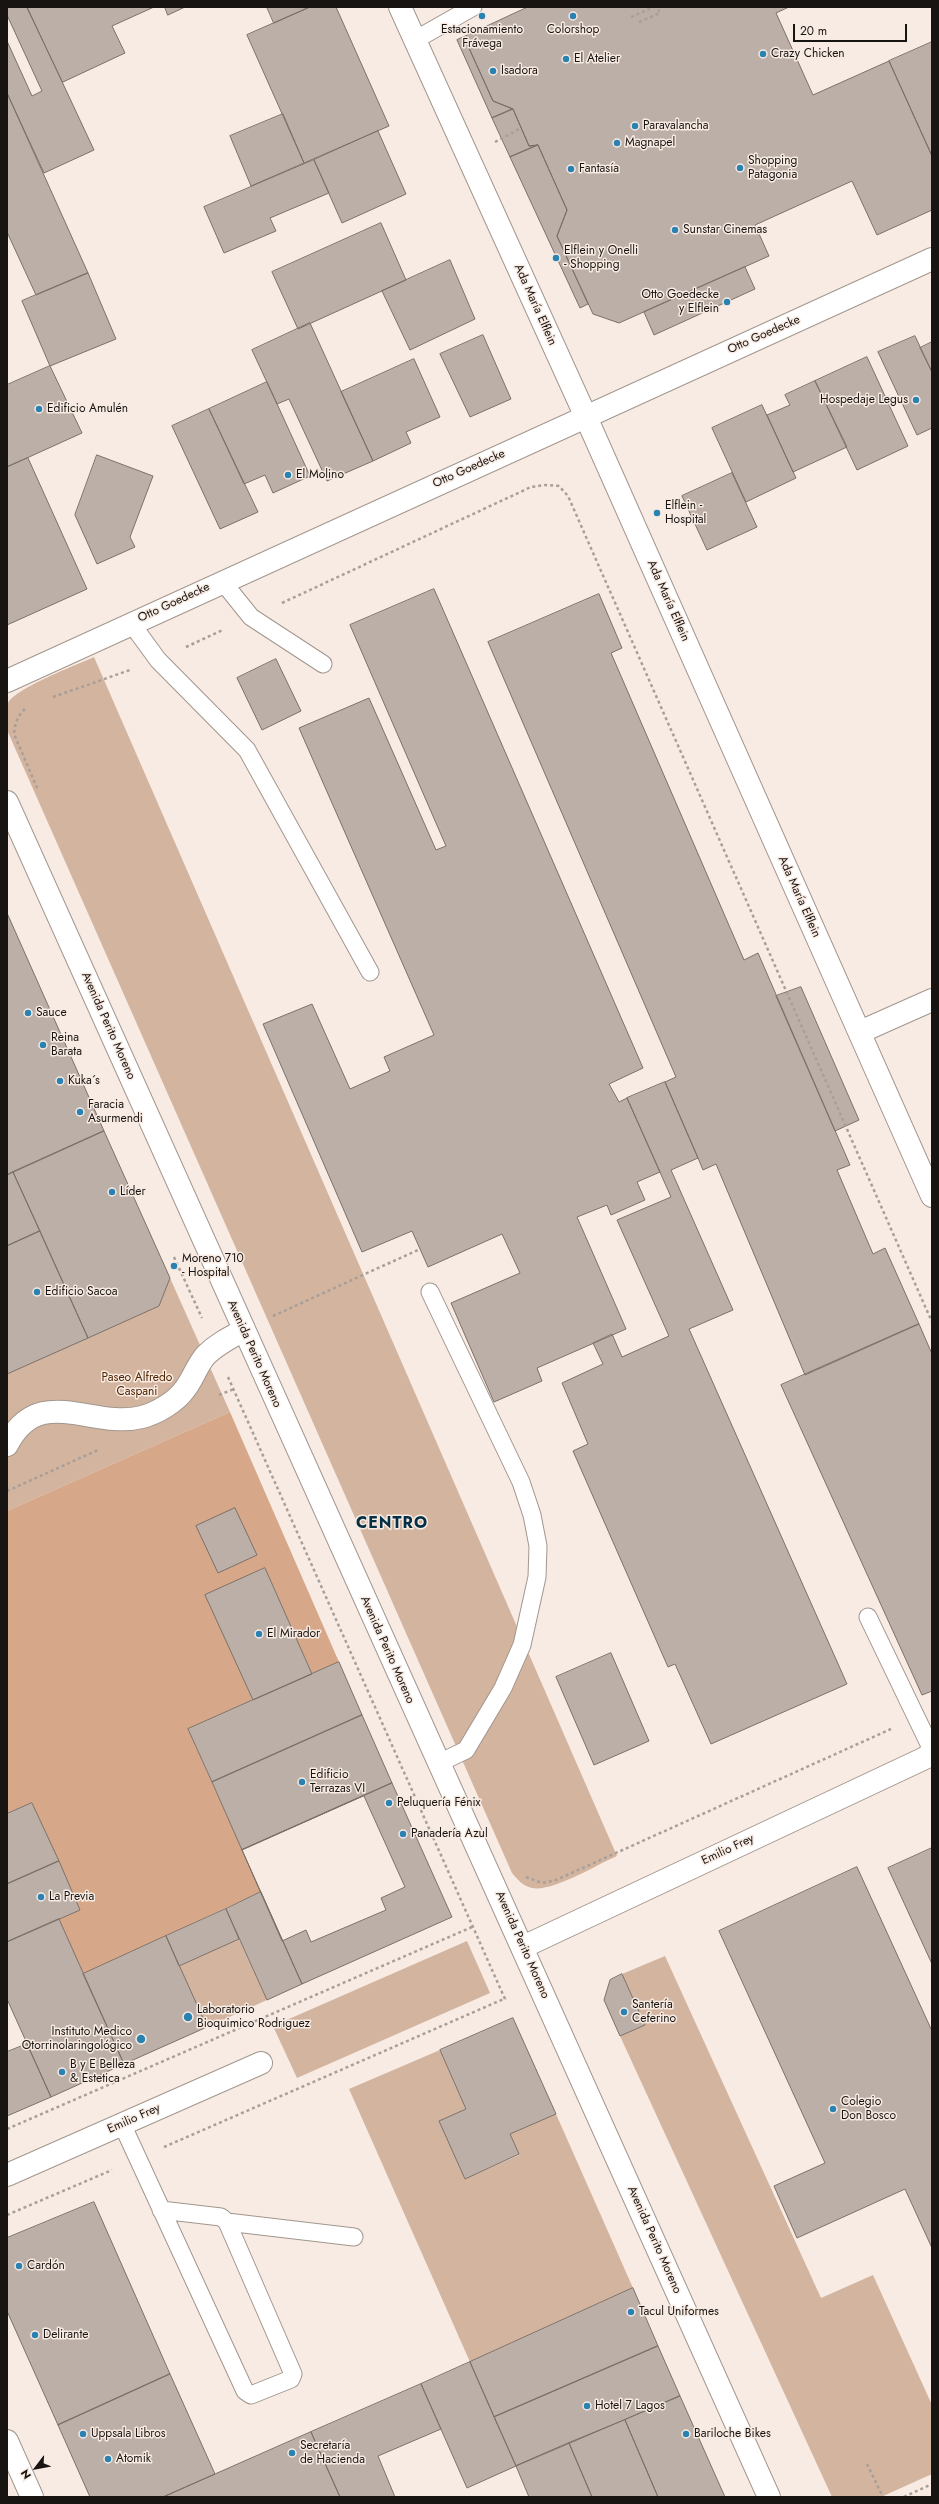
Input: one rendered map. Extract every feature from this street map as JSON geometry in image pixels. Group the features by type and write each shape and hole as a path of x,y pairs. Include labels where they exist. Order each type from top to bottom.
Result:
{"street":[{"name":"Ada María Elflein","path":"400,7 586,417 932,1196"},
{"name":"Otto Goedecke","path":"7,681 222,581 932,259"},
{"name":"Avenida Perito Moreno","path":"7,802 439,1763 540,1984 768,2497"},
{"path":"860,1032 932,1000"},
{"path":"7,1445 12,1435 26,1420 46,1411 67,1411 122,1419 142,1417 165,1407 184,1390 205,1357 215,1348 244,1330"},
{"name":"Emilio Frey","path":"523,1947 925,1758 932,1751"},
{"name":"Emilio Frey","path":"7,2175 261,2062"},
{"path":"7,2441 32,2497"}],"lane":[{"path":"415,40 473,7"},
{"path":"222,581 251,617 323,664"},
{"path":"131,623 158,660 247,750 370,972"},
{"path":"430,1292 520,1482 532,1515 538,1546 537,1577 522,1645 503,1688 466,1750 439,1763"},
{"path":"868,1617 932,1751"},
{"path":"122,2124 161,2210 245,2391 251,2395 291,2379 294,2374 227,2222 221,2217 161,2210"},
{"path":"227,2222 354,2236"}],"path":[{"path":"631,17 654,7"},
{"path":"639,22 660,13 657,7"},
{"path":"501,138 521,128"},
{"path":"47,699 158,660 531,487 545,485 559,486 571,503 932,1322"},
{"path":"26,708 20,713 15,726 14,734 40,793"},
{"path":"273,1324 270,1317 420,1249"},
{"path":"173,1252 505,1999"},
{"path":"521,1873 530,1881 542,1883 556,1880 917,1717"},
{"path":"7,2129 472,1927"},
{"path":"255,2108 540,1984"},
{"path":"867,2464 883,2497"},
{"path":"904,2497 932,2484"}],"green space":[{"path":"94,657 617,1856 563,1882 541,1888 532,1888 523,1884 512,1873 7,730 7,706 13,697 47,677"},
{"name":"Paseo Alfredo Caspani","path":"170,1278 230,1412 7,1511 7,1374 159,1306"},
{"path":"239,1939 267,2000 207,2027 179,1966"},
{"path":"467,1941 490,1993 297,2078 273,2026"},
{"path":"665,1956 821,2298 873,2275 932,2405 932,2474 881,2497 832,2497 620,2036 645,2025 622,1974"},
{"path":"440,2050 466,2109 440,2121 465,2179 519,2155 510,2134 556,2114 633,2288 470,2362 349,2089"}],"shaded area":[{"path":"230,1412 339,1662 312,1674 265,1568 206,1595 253,1700 188,1729 261,1892 83,1974 59,1919 80,1910 32,1803 7,1814 7,1511"}],"building":[{"path":"7,7 27,7 94,150 44,173 7,93 7,41 32,96 42,91 7,15"},
{"path":"27,7 154,7 112,26 125,53 63,82"},
{"path":"165,7 185,7 168,15"},
{"path":"267,7 310,7 274,23"},
{"path":"310,7 336,7 389,126 304,163 247,35"},
{"name":"Shopping Patagonia","path":"528,7 789,7 776,13 813,95 889,61 932,156 932,210 877,235 852,181 755,225 769,256 619,323 593,314 557,236 567,210 538,145 529,146 513,109 493,101 464,37"},
{"path":"464,37 493,101 513,109 492,118 457,40"},
{"path":"932,42 932,156 889,61"},
{"path":"7,93 88,273 36,295 7,232"},
{"path":"513,109 529,146 538,145 510,157 492,118"},
{"path":"283,114 304,163 251,186 230,136"},
{"path":"378,131 406,194 342,223 314,160"},
{"path":"538,145 567,210 557,236 588,304 580,308 510,157"},
{"path":"314,160 329,193 270,218 276,231 224,253 204,207"},
{"path":"381,223 406,280 298,329 272,272"},
{"path":"450,260 475,319 410,350 382,291"},
{"path":"745,267 755,289 654,335 644,312"},
{"path":"88,273 116,339 50,366 22,301"},
{"path":"310,323 373,461 327,481 289,399 277,404 252,350"},
{"path":"483,335 511,399 470,417 440,354"},
{"name":"Hospedaje Legus","path":"915,336 932,372 932,428 917,435 878,352"},
{"path":"932,342 932,372 920,348"},
{"path":"867,357 908,446 857,470 815,381"},
{"path":"414,359 440,417 406,432 411,443 373,461 341,392"},
{"name":"Edificio Amulén","path":"50,366 82,433 7,467 7,385"},
{"path":"815,381 847,447 793,472 767,415 790,405 785,395"},
{"path":"267,382 310,476 273,493 265,475 244,484 209,409"},
{"path":"762,405 796,478 746,502 712,428"},
{"path":"209,409 258,512 220,529 172,426"},
{"path":"97,455 153,476 130,537 135,547 97,564 75,515"},
{"path":"28,458 87,589 7,625 7,467"},
{"path":"732,473 757,527 707,550 682,496"},
{"path":"434,589 643,1068 609,1084 619,1102 627,1098 660,1172 637,1182 645,1200 611,1215 607,1205 577,1217 626,1329 537,1368 542,1381 494,1402 451,1303 520,1273 502,1234 428,1267 412,1231 362,1252 263,1024 312,1004 350,1089 390,1071 384,1057 434,1035 299,728 369,698 436,850 446,846 350,625"},
{"path":"599,594 622,648 611,653 744,960 758,953 850,1165 837,1170 873,1254 885,1248 919,1324 805,1375 716,1164 703,1170 665,1082 676,1077 488,642"},
{"path":"276,659 301,711 262,730 237,678"},
{"path":"7,913 104,1131 7,1175"},
{"path":"801,987 859,1120 835,1131 776,996"},
{"path":"665,1082 698,1158 671,1170 733,1310 689,1329 847,1684 711,1744 675,1664 668,1667 573,1451 588,1444 562,1383 603,1364 593,1343 612,1334 622,1357 669,1336 617,1220 671,1197 627,1098"},
{"path":"104,1131 170,1278 159,1306 88,1338 13,1172"},
{"path":"13,1172 40,1231 7,1246 7,1175"},
{"name":"Edificio Sacoa","path":"40,1231 88,1338 7,1374 7,1246"},
{"path":"919,1324 932,1354 932,1691 922,1695 781,1385"},
{"path":"235,1508 257,1555 218,1573 196,1526"},
{"name":"El Mirador","path":"265,1568 312,1674 253,1700 205,1595"},
{"path":"611,1653 649,1741 594,1765 556,1677"},
{"path":"339,1662 362,1715 212,1782 188,1729"},
{"name":"Edificio Terrazas VI","path":"362,1715 392,1783 242,1850 212,1782"},
{"path":"392,1783 452,1917 302,1984 242,1850"},
{"path":"364,1796 405,1887 381,1898 386,1910 311,1942 306,1930 282,1941 242,1850"},
{"path":"32,1803 59,1861 7,1884 7,1814"},
{"path":"932,1848 932,1964 888,1868"},
{"name":"La Previa","path":"59,1861 80,1910 7,1942 7,1884"},
{"name":"Colegio Don Bosco","path":"857,1867 932,2031 932,2248 905,2189 797,2238 774,2186 825,2163 719,1931"},
{"path":"261,1892 302,1984 267,2000 226,1909"},
{"path":"226,1909 239,1939 179,1966 166,1936"},
{"path":"59,1919 124,2064 51,2097 7,1999 7,1942"},
{"path":"166,1936 207,2027 124,2064 83,1974"},
{"name":"Santería Ceferino","path":"622,1974 645,2025 620,2036 604,2000 610,1980"},
{"path":"513,2018 556,2114 510,2134 519,2154 465,2179 439,2121 466,2109 440,2050"},
{"path":"27,2044 51,2097 7,2116 7,2052"},
{"path":"94,2202 170,2374 58,2425 7,2311 7,2238"},
{"path":"633,2288 658,2346 494,2417 470,2362"},
{"name":"Hotel 7 Lagos","path":"658,2346 680,2396 516,2466 494,2417"},
{"path":"470,2362 516,2466 467,2488 421,2384"},
{"path":"170,2374 215,2474 163,2497 90,2497 58,2425"},
{"path":"421,2384 441,2429 378,2456 395,2497 340,2497 311,2432"},
{"path":"680,2396 725,2497 658,2497 625,2420"},
{"path":"625,2420 658,2497 592,2497 569,2443"},
{"name":"Secretaría de Hacienda","path":"311,2432 340,2497 163,2497 215,2474"},
{"path":"569,2443 592,2497 529,2497 516,2466"}],"place":[{"name":"Estacionamiento Frávega","path":"482,16"},
{"name":"Colorshop","path":"573,16"},
{"name":"Crazy Chicken","path":"763,54"},
{"name":"El Atelier","path":"566,59"},
{"name":"Isadora","path":"493,71"},
{"name":"Paravalancha","path":"635,126"},
{"name":"Magnapel","path":"617,143"},
{"name":"Shopping Patagonia","path":"740,168"},
{"name":"Fantasía","path":"571,169"},
{"name":"Sunstar Cinemas","path":"675,230"},
{"name":"Elflein y Onelli - Shopping","path":"556,258"},
{"name":"Otto Goedecke y Elflein","path":"727,302"},
{"name":"Hospedaje Legus","path":"916,400"},
{"name":"Edificio Amulén","path":"39,409"},
{"name":"El Molino","path":"288,475"},
{"name":"Elflein - Hospital","path":"657,513"},
{"name":"Sauce","path":"28,1013"},
{"name":"Reina Barata","path":"43,1045"},
{"name":"Kuka´s","path":"60,1081"},
{"name":"Faracia Asurmendi","path":"80,1112"},
{"name":"Líder","path":"112,1192"},
{"name":"Moreno 710 - Hospital","path":"174,1266"},
{"name":"Edificio Sacoa","path":"37,1292"},
{"name":"El Mirador","path":"259,1634"},
{"name":"Edificio Terrazas VI","path":"302,1782"},
{"name":"Peluquería Fénix","path":"389,1803"},
{"name":"Panadería Azul","path":"403,1834"},
{"name":"La Previa","path":"41,1897"},
{"name":"Santería Ceferino","path":"624,2012"},
{"name":"Laboratorio Bioquimico Rodriguez","path":"188,2017"},
{"name":"Instituto Medico Otorrinolaringológico","path":"141,2039"},
{"name":"B y E Belleza & Estetica","path":"62,2072"},
{"name":"Colegio Don Bosco","path":"833,2109"},
{"name":"Cardón","path":"19,2266"},
{"name":"Tacul Uniformes","path":"631,2312"},
{"name":"Delirante","path":"35,2335"},
{"name":"Hotel 7 Lagos","path":"587,2406"},
{"name":"Uppsala Libros","path":"83,2434"},
{"name":"Bariloche Bikes","path":"686,2434"},
{"name":"Secretaría de Hacienda","path":"292,2453"},
{"name":"Atomik","path":"108,2459"}],"district":[{"name":"CENTRO","path":"392,1524"}]}
